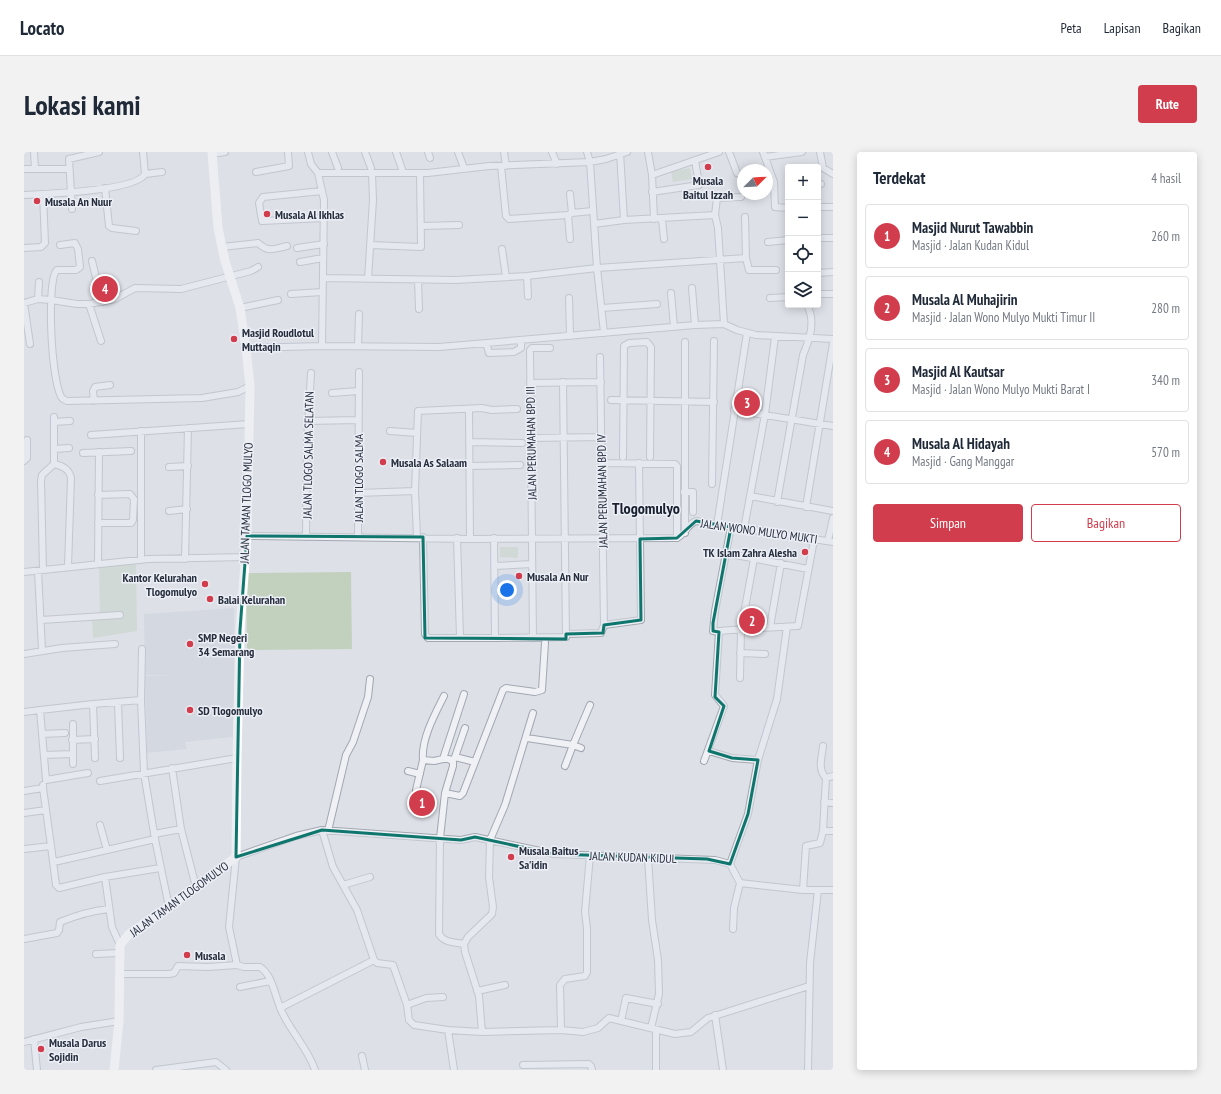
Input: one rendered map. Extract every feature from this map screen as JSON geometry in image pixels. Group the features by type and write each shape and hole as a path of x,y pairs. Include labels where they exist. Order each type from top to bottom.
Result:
{"street":[{"path":"34,152 35,169"},
{"path":"72,209 72,192 69,169 71,157 99,152"},
{"path":"143,152 145,174"},
{"path":"212,153 225,152"},
{"path":"256,172 288,166 288,152"},
{"path":"308,152 311,164 318,173 322,191 324,218 322,346"},
{"path":"332,152 338,168"},
{"path":"364,152 371,171 368,279"},
{"path":"396,152 402,169"},
{"path":"458,152 464,168"},
{"path":"504,152 503,166 507,218 592,211"},
{"path":"552,152 557,164"},
{"path":"587,152 590,162 592,211 604,333"},
{"path":"318,173 371,171 420,173 464,168 590,162 627,152"},
{"path":"648,152 652,175 654,219"},
{"path":"652,175 719,152"},
{"path":"728,152 737,173"},
{"path":"785,208 775,208 774,182 764,154 802,152"},
{"path":"820,152 823,168 833,174"},
{"name":"JALAN TAMAN TLOGO MULYO","path":"212,153 215,205 222,247 240,308 250,386 247,536 240,630 236,758 236,857"},
{"path":"620,153 624,220"},
{"path":"652,192 699,185 695,160"},
{"path":"24,169 69,169"},
{"path":"24,195 105,188 140,180 145,174 162,172"},
{"path":"370,244 421,247 422,226 420,173"},
{"path":"105,188 108,226 112,228 136,231"},
{"path":"322,191 263,197 259,203 262,221 324,218"},
{"path":"24,248 41,247 45,243 43,194"},
{"path":"570,194 570,239"},
{"path":"724,324 718,228 715,215 717,198 737,197"},
{"path":"821,207 833,207"},
{"path":"594,224 624,220 715,215"},
{"path":"745,217 746,258 749,270 776,270"},
{"path":"662,219 664,238"},
{"path":"422,226 459,225"},
{"path":"821,238 833,238"},
{"path":"768,242 785,240"},
{"path":"60,245 75,243 78,249 80,267 76,270 55,271 51,300 52,356 56,387 60,397 67,401 202,398 238,392 250,386"},
{"path":"222,247 258,243 267,250 287,246"},
{"path":"297,248 324,244"},
{"path":"502,249 506,277"},
{"path":"300,262 323,258"},
{"path":"323,278 456,280 527,276 597,268 746,258"},
{"path":"92,261 102,302"},
{"path":"30,344 24,303 38,299 65,303 89,304 102,302 116,299 135,288 181,289 251,271 258,267"},
{"path":"821,273 833,272"},
{"path":"527,276 528,296"},
{"path":"418,280 419,309"},
{"path":"38,299 39,282"},
{"path":"692,288 695,325"},
{"path":"291,294 322,292"},
{"path":"671,294 674,327"},
{"path":"821,294 833,294"},
{"path":"770,298 785,297"},
{"path":"569,298 570,336"},
{"path":"240,308 278,300"},
{"path":"89,304 101,341"},
{"path":"602,308 657,304"},
{"path":"777,502 803,355 809,338 811,316 808,312 808,308"},
{"path":"358,346 359,314"},
{"path":"246,348 322,346 486,346 570,336 695,325 724,324 747,333 775,337 833,339"},
{"path":"717,525 747,333"},
{"path":"744,529 765,414 775,337"},
{"path":"712,484 714,341"},
{"path":"486,346 490,353 514,352 519,350 521,342"},
{"path":"622,457 624,346 629,343 647,342 651,346 650,457"},
{"path":"685,342 685,533"},
{"path":"806,507 833,343"},
{"name":"JALAN PERUMAHAN BPD III","path":"533,638 530,350 532,348 550,348"},
{"name":"JALAN PERUMAHAN BPD IV","path":"600,357 604,625"},
{"name":"JALAN TLOGO SALMA","path":"358,536 359,372"},
{"name":"JALAN TLOGO SALMA SELATAN","path":"306,537 310,373"},
{"path":"517,409 418,411 415,491 420,537 425,634 428,638 460,637 565,639 563,382"},
{"path":"530,383 601,382"},
{"path":"94,401 92,391 95,387 110,386"},
{"path":"332,392 358,391"},
{"path":"611,400 714,402"},
{"path":"469,410 470,539"},
{"path":"734,410 792,418 833,426"},
{"path":"42,650 40,571 41,481 42,475 54,464 54,420 70,422"},
{"name":"JALAN TLOGO SALMA","path":"308,421 358,420"},
{"path":"91,435 249,424"},
{"path":"185,558 188,428"},
{"path":"141,431 142,560"},
{"path":"390,431 417,433"},
{"path":"531,438 601,437"},
{"path":"24,461 26,458 27,440"},
{"path":"469,442 522,443"},
{"path":"54,449 69,448"},
{"path":"83,453 131,451"},
{"path":"98,564 99,452"},
{"path":"247,536 358,536 470,539 677,538 677,466 674,463 602,463"},
{"path":"566,634 601,634 604,625 641,620 640,463"},
{"path":"54,464 67,469 71,478 68,568"},
{"path":"469,466 520,465"},
{"path":"169,467 188,466"},
{"path":"358,493 415,491"},
{"path":"684,492 693,492 693,512"},
{"path":"98,495 130,494 134,499 132,523 98,523"},
{"path":"750,496 833,511"},
{"path":"169,510 187,509"},
{"name":"JALAN WONO MULYO MUKTI","path":"677,538 685,533 694,522 814,540 830,541"},
{"path":"830,541 833,522"},
{"path":"704,761 709,751 724,706 715,696 716,631 714,617 731,527"},
{"path":"457,538 460,637"},
{"path":"493,638 495,566 494,538"},
{"path":"716,631 728,629 741,630 798,626 814,540"},
{"path":"726,553 808,569"},
{"path":"24,572 142,560 246,557"},
{"path":"740,678 741,630 754,559"},
{"path":"770,627 782,563"},
{"path":"495,566 532,564"},
{"path":"41,620 120,614"},
{"path":"733,929 734,908 740,883 730,864 748,814 758,760 777,699 787,627"},
{"path":"445,793 461,795 502,691 506,688 535,692 542,690 545,643"},
{"path":"24,654 42,650 115,644"},
{"path":"142,649 141,700 144,773 154,836 169,907"},
{"path":"740,653 764,654"},
{"path":"370,679 368,697 353,742 346,755 325,830 332,867 359,914 374,960 378,963 393,965 410,1020 414,1024 448,1030 482,1032 561,1030 588,1032 598,1028 609,1018 675,1034 687,1034 705,1019 715,1015 809,986"},
{"path":"444,759 464,694"},
{"path":"416,790 423,760 424,746 444,696"},
{"path":"24,712 141,700"},
{"path":"118,702 120,758"},
{"path":"93,704 95,758"},
{"path":"565,766 590,705"},
{"path":"40,710 46,780 43,788 56,885 59,888 104,877 160,868"},
{"path":"482,1032 481,1010 464,944 468,937 492,914 493,907 489,877 490,840 505,805 527,738 533,713"},
{"path":"73,724 73,764"},
{"path":"464,944 444,940 439,934 440,838 445,793 454,759 465,728"},
{"path":"42,734 65,733"},
{"path":"527,738 573,745 581,748"},
{"path":"72,740 95,739"},
{"path":"803,890 806,846 819,844 823,831 826,778 821,770 823,746"},
{"path":"709,751 732,758 758,760"},
{"path":"44,755 73,754"},
{"path":"100,781 236,758"},
{"path":"423,760 434,761 454,759 475,762"},
{"path":"172,768 181,829 196,887"},
{"path":"408,771 420,774"},
{"path":"46,780 88,773"},
{"path":"826,778 833,776"},
{"path":"24,791 43,788"},
{"path":"824,802 833,803"},
{"path":"24,813 46,810"},
{"path":"100,825 107,850"},
{"path":"54,862 107,850 181,829"},
{"name":"JALAN KUDAN KIDUL","path":"236,857 296,836 325,830 461,840 475,837 544,853 707,859 730,864"},
{"path":"823,831 833,831"},
{"path":"24,849 51,846"},
{"path":"561,1030 560,985 565,980 585,976 587,972 587,928 585,912 590,855"},
{"name":"JALAN TAMAN TLOGOMULYO","path":"120,949 129,934 169,907 236,857"},
{"name":"JALAN TAMAN TLOGOMULYO","path":"236,857 229,927 237,965"},
{"path":"648,858 652,920 658,960 658,1004 654,1029 656,1070"},
{"path":"104,877 112,927 120,949 119,1021 114,1070"},
{"path":"343,885 370,877"},
{"path":"740,883 803,890 833,890"},
{"path":"808,1070 809,986 813,926 818,890"},
{"path":"24,939 57,933 60,922 73,918 82,913 109,909"},
{"path":"96,954 120,949"},
{"path":"280,1008 374,960"},
{"path":"120,974 170,974 174,973 178,966 208,967 237,965 244,968 260,966 267,973 280,1008 307,1050 315,1070"},
{"path":"240,987 270,981"},
{"path":"477,991 505,985"},
{"path":"406,1005 426,998 443,997"},
{"path":"620,1021 626,998 658,1004"},
{"path":"715,1015 722,1070"},
{"path":"24,1042 81,1027 119,1021"},
{"path":"448,1030 454,1070"},
{"path":"34,1039 37,1070"},
{"path":"362,1056 365,1070"},
{"path":"156,1070 216,1062 226,1070"},
{"path":"523,1065 589,1064 592,1070"}],"highlighted area":[{"path":"696,521 731,527 713,623 713,631 719,632 715,697 724,706 709,751 732,758 758,760 748,814 730,864 707,859 554,854 475,837 461,840 322,830 236,857 240,630 247,536 423,537 425,638 566,639 566,634 603,633 604,625 641,620 640,539 677,538"}],"shaded area":[{"path":"234,608 235,682 233,737 185,742 187,749 147,753 145,676 176,675 145,675 144,614"}],"green space":[{"path":"690,168 692,179 673,182 671,171"},
{"path":"500,547 518,547 518,558 500,557"},
{"path":"136,564 137,631 93,638 92,618 100,618 99,567"},
{"path":"351,572 352,649 247,650 246,573"}],"place":[{"name":"Musala Baitul Izzah","path":"708,167"},
{"name":"Musala An Nuur","path":"37,201"},
{"name":"Musala Al Ikhlas","path":"267,214"},
{"name":"Musala Al Hidayah","path":"105,289"},
{"name":"Masjid Roudlotul Muttaqin","path":"234,339"},
{"name":"Masjid Al Kautsar","path":"747,403"},
{"name":"Musala As Salaam","path":"383,462"},
{"name":"TK Islam Zahra Alesha","path":"805,552"},
{"name":"Musala An Nur","path":"519,576"},
{"name":"Kantor Kelurahan Tlogomulyo","path":"205,584"},
{"name":"Balai Kelurahan","path":"210,599"},
{"name":"Musala Al Muhajirin","path":"752,621"},
{"name":"SMP Negeri 34 Semarang","path":"190,644"},
{"name":"SD Tlogomulyo","path":"190,710"},
{"name":"Masjid Nurut Tawabbin","path":"422,803"},
{"name":"Musala Baitus Sa'idin","path":"511,857"},
{"name":"Musala","path":"187,955"},
{"name":"Musala Darus Sojidin","path":"41,1049"}],"district":[{"name":"Tlogomulyo","path":"646,508"}]}
